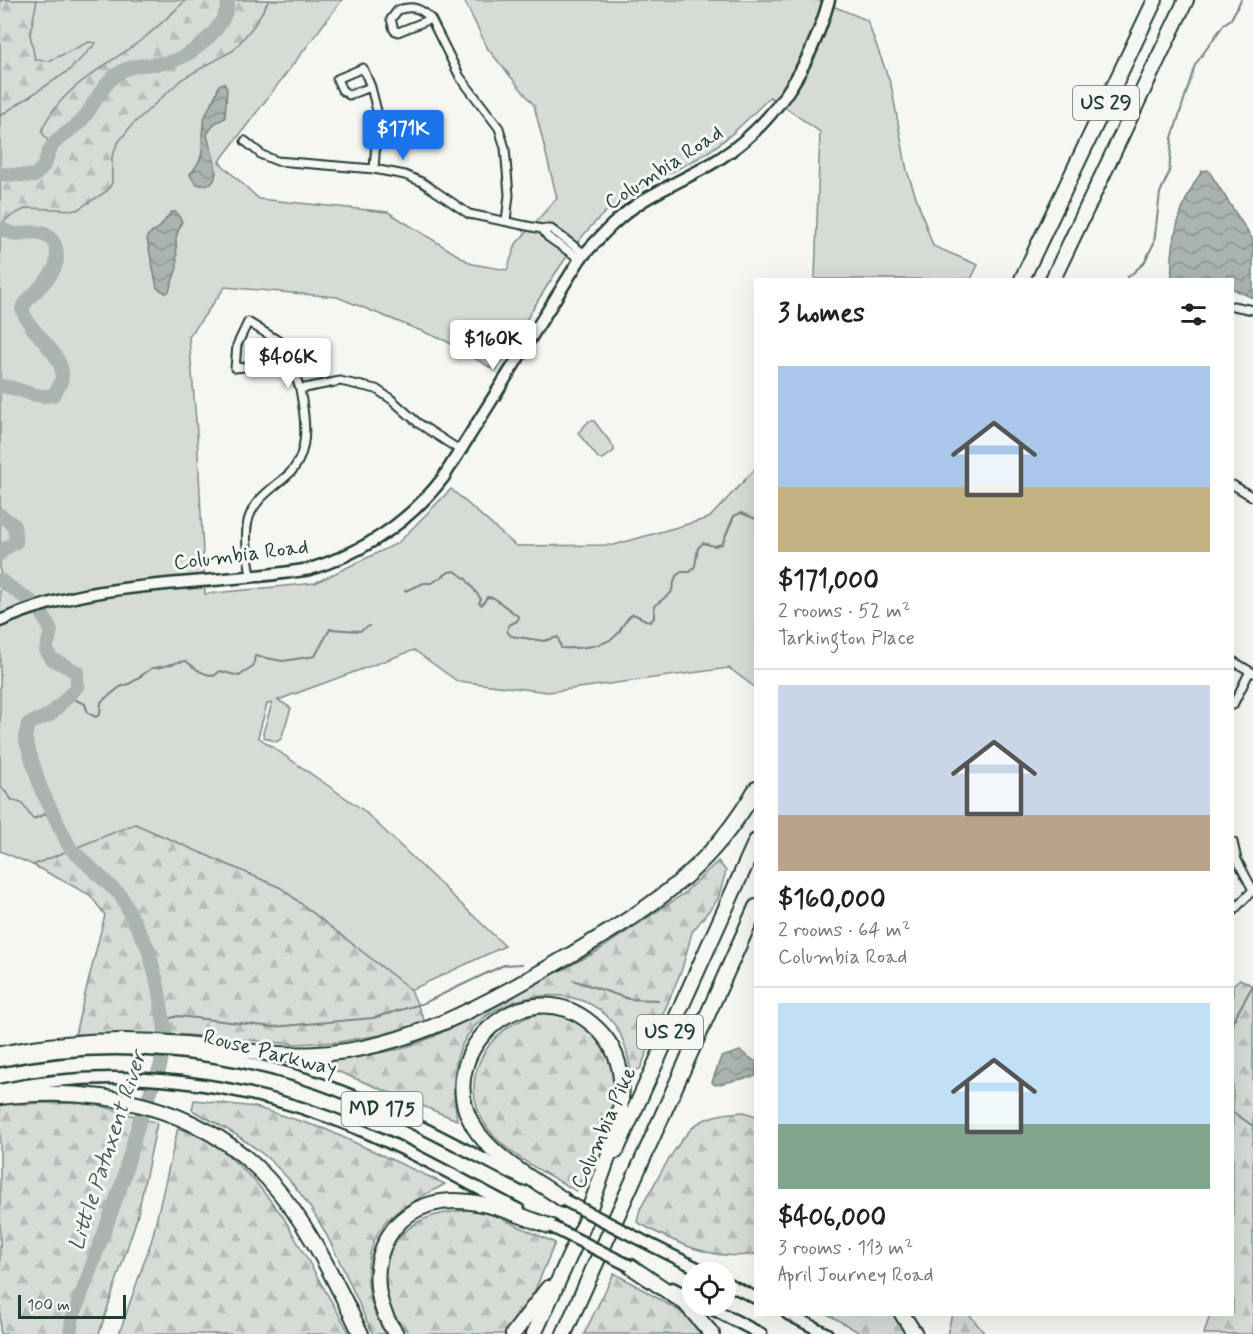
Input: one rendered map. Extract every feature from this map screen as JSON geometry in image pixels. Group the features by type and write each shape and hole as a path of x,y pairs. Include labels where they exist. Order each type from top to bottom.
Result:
{"highway":[{"name":"US 29","path":"1022,278 1154,0"},
{"name":"US 29","path":"1053,278 1186,0"},
{"path":"1155,65 1191,0"},
{"path":"0,1054 70,1044 278,1054 330,1053 391,1042 463,1014 602,936 663,895 720,842 754,792"},
{"name":"Columbia Pike","path":"534,1334 754,845"},
{"name":"US 29","path":"564,1334 754,911"},
{"path":"564,1200 494,1150 473,1125 465,1105 464,1071 473,1047 496,1021 522,1009 556,1008 579,1016 598,1029 618,1060 622,1082 620,1108 584,1224"},
{"path":"0,1096 74,1094 126,1101 165,1112 220,1138 268,1179 300,1220 361,1334"},
{"path":"396,1334 381,1308 377,1293 377,1267 386,1240 405,1219 428,1205 454,1201 484,1204 552,1227"},
{"path":"513,1334 571,1254"},
{"path":"575,1334 596,1266"},
{"path":"630,1266 685,1303 712,1334"},
{"path":"903,1316 915,1334"}],"main road":[{"name":"Columbia Road","path":"0,621 25,610 74,595 140,586 250,577 318,567 383,537 429,496 461,451 583,257 599,237 626,213 717,160 766,120 789,91 810,56 829,0"},
{"path":"0,1060 70,1051 139,1046"},
{"name":"Rouse Parkway","path":"187,1049 272,1070 337,1090 408,1121 685,1262"},
{"name":"MD 175","path":"0,1090 73,1080 132,1079 177,1082 264,1097 329,1117 397,1147 682,1293"},
{"path":"736,1288 754,1297"},
{"path":"726,1316 761,1334"},
{"path":"792,1316 827,1334"}],"street":[{"path":"431,19 398,32 394,30 391,19 398,10 410,7 421,9 431,19 460,78 500,128 505,148 509,195 506,221"},
{"path":"371,87 349,95 342,90 337,79 363,68 371,87 378,116 374,169"},
{"path":"245,141 261,155 277,161 374,169 415,178 469,213 551,229 561,234 583,257"},
{"path":"1234,306 1253,310"},
{"path":"248,322 290,348 282,361 276,364 235,368 237,345 248,322"},
{"path":"250,577 247,536 249,520 258,502 290,472 303,451 304,431 300,389 294,372 282,361"},
{"path":"300,389 340,381 376,389 418,423 461,451"},
{"path":"1234,486 1253,497"},
{"path":"1234,662 1251,672 1234,703"},
{"path":"1234,846 1238,860 1253,890 1234,910"}],"green space":[{"path":"0,0 342,0 219,162 259,199 388,212 472,264 507,270 516,244 557,198 534,105 488,49 464,0 818,0 867,20 891,85 907,171 933,246 978,265 972,278 815,278 820,132 770,97 710,151 630,194 593,224 562,263 496,371 446,341 337,297 225,287 189,337 197,433 205,594 315,583 398,543 451,489 516,546 614,545 709,518 754,470 754,687 729,668 548,692 457,681 414,650 278,700 291,708 281,739 276,742 264,737 263,733 272,703 267,704 258,737 363,810 505,946 411,990 281,888 135,824 33,865 0,851"},
{"path":"0,0 37,0 30,34 35,60 49,61 89,42 96,43 70,70 0,116"},
{"path":"186,0 269,0 255,24 234,50 182,79 132,125 117,144 112,157 112,183 107,191 77,210 27,208 9,217 0,226 0,179 18,180 45,174 53,162 54,152 41,131 61,101 86,78 144,38"},
{"path":"589,421 594,421 614,447 614,451 603,459 599,459 578,433"},
{"path":"135,824 281,888 411,990 425,1022 380,1035 338,1042 295,1044 187,1035 75,1034 105,915 90,895 33,865"},
{"path":"718,861 726,871 718,899 692,932 682,969 640,1069 631,1072 620,1034 606,1015 590,1004 552,995 513,1002 479,1022 467,1036 455,1066 454,1099 457,1120 332,1069 323,1061 401,1049 433,1037 596,952 682,895"},
{"path":"1240,979 1253,986 1253,1334 1204,1334 1209,1316 1234,1316 1234,984"},
{"path":"544,1013 565,1016 581,1025 606,1052 615,1074 617,1098 615,1108 576,1191 523,1160 503,1145 481,1118 475,1099 475,1079 480,1060 490,1044 505,1029 523,1019"},
{"path":"194,1100 255,1107 325,1129 445,1184 399,1210 382,1227 374,1241 368,1273 369,1289 378,1321 386,1334 373,1334 332,1246 293,1184 257,1149 192,1110"},
{"path":"0,1104 95,1104 157,1123 137,1218 99,1334 0,1334"},
{"path":"744,1112 754,1115 754,1254 740,1256 709,1253 665,1237 637,1222 640,1209 668,1160 685,1136 702,1121 728,1113"},
{"path":"178,1128 213,1141 254,1180 282,1215 350,1334 119,1334 152,1239"},
{"path":"468,1210 494,1215 555,1243 532,1297 504,1334 410,1334 398,1321 390,1307 385,1291 386,1260 403,1233 418,1222 436,1215"},
{"path":"614,1273 682,1312 682,1316 687,1316 703,1334 584,1334"},
{"path":"830,1316 896,1316 905,1334 862,1334"},
{"path":"952,1316 971,1316 985,1334 947,1334"}],"water":[{"path":"224,83 227,89 225,118 215,123 207,134 216,174 211,184 201,185 193,181 190,174 202,154 202,128 205,116 219,85"},
{"path":"1208,170 1253,240 1253,298 1234,289 1234,278 1172,278 1173,251 1178,223 1194,183 1202,171"},
{"path":"171,212 176,212 182,221 176,237 177,268 169,291 166,293 157,288 147,239 148,235 160,227"},
{"path":"740,1051 754,1061 754,1076 715,1085 712,1082 721,1057"}],"waterway":[{"name":"Little Patuxent River","path":"0,174 34,176 42,168 52,146 83,119 111,79 129,68 166,63 191,52 217,28 227,9 228,0"},
{"path":"1127,278 1144,263 1154,243 1160,193 1169,173 1172,138 1195,65 1224,24 1231,19 1241,0"},
{"name":"Little Patuxent River","path":"0,228 18,234 35,232 43,234 55,245 57,255 52,272 22,308 34,330 58,361 62,371 61,383 53,395 33,394 0,386"},
{"path":"405,591 424,583 432,583 449,572 455,571 466,579 481,599 479,603 482,605 487,597 494,598 519,617 517,621 509,625 507,631 511,636 544,641 558,637 561,648 592,646 614,637 633,614 650,622 654,618 654,606 671,593 676,576 681,572 690,572 695,566 698,548 703,543 714,546 722,544 734,516 741,513 754,518"},
{"name":"Little Patuxent River","path":"0,515 14,525 16,542 0,554"},
{"name":"Little Patuxent River","path":"0,580 39,607 51,631 46,650 52,659 77,672 77,687 50,715 28,724 25,738 41,789 70,848 121,896 148,948 158,986 166,1036 160,1067 139,1122 122,1183 72,1320 70,1334"},
{"path":"69,697 85,704 88,713 96,717 100,714 101,702 120,687 131,683 152,668 186,661 209,675 214,676 220,671 239,676 253,667 255,656 283,661 315,656 330,629 360,631 369,626"},
{"path":"0,785 12,800 22,803 33,819 53,811"},
{"path":"164,1020 178,1016 273,1027 373,1018 424,1003 504,965 522,964"},
{"path":"573,980 629,999 658,1000"},
{"path":"1234,1019 1253,985"},
{"path":"1234,1113 1253,1126"}]}
